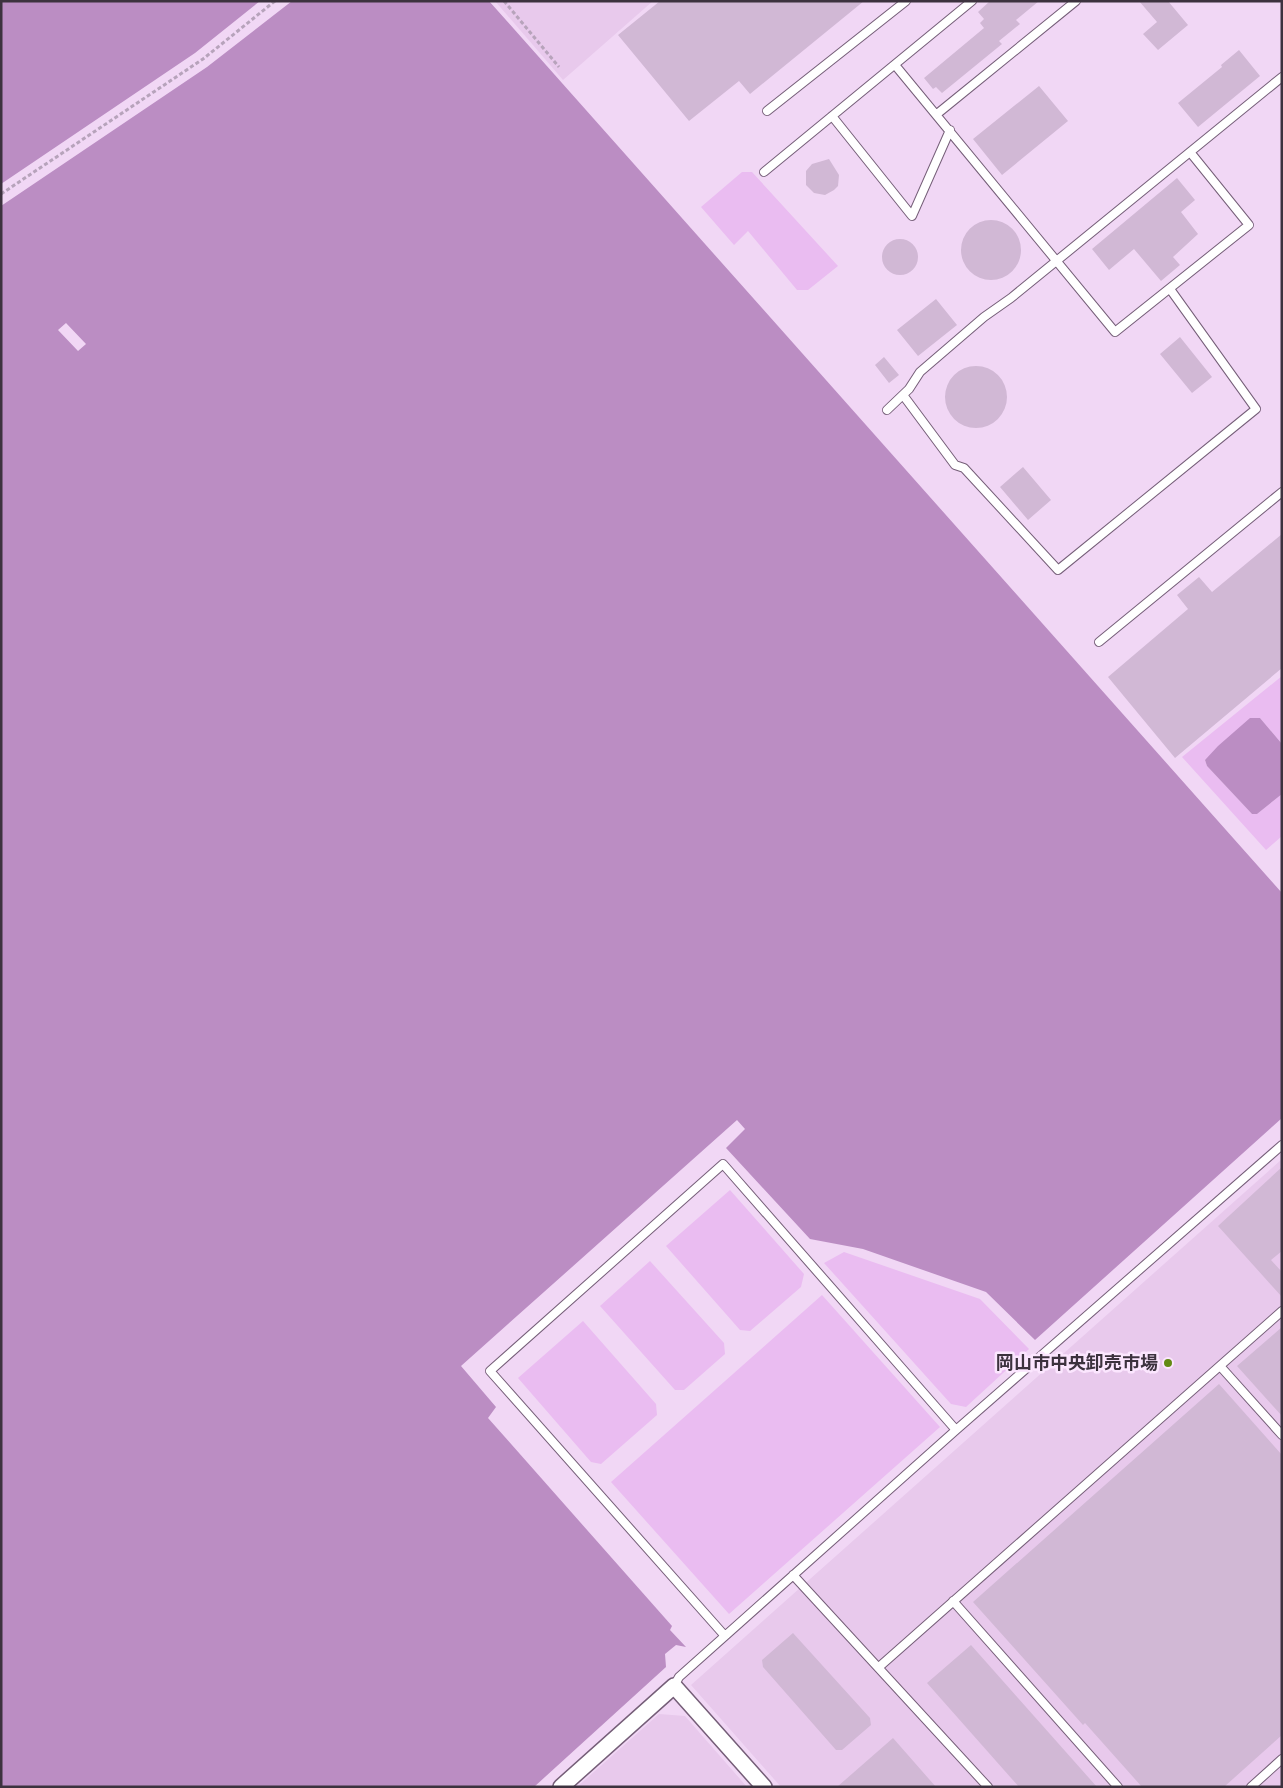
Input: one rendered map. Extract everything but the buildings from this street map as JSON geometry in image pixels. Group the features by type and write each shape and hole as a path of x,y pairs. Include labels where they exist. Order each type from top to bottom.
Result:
{"street":[{"path":"560,1787 674,1686 764,1787"}],"lane":[{"path":"767,111 906,1"},
{"path":"764,172 972,1"},
{"path":"937,114 1076,1"},
{"path":"895,65 1115,332 1249,225 1190,152"},
{"path":"887,410 903,395 920,372 984,317 1057,261 1282,76"},
{"path":"832,116 912,216 950,130"},
{"path":"903,395 955,465 964,468 1058,570 1256,409 1170,289"},
{"path":"1099,642 1282,492"},
{"path":"674,1686 679,1677 793,1574 1282,1145"},
{"path":"725,1636 490,1371 723,1164 956,1430"},
{"path":"879,1667 1282,1311"},
{"path":"1220,1366 1282,1435"},
{"path":"793,1574 988,1787"},
{"path":"953,1601 1118,1787"},
{"path":"1251,1787 1282,1759"}],"path":[{"path":"1,194 202,59 275,1"},
{"path":"504,1 560,67"}],"shaded area":[{"path":"1,1 260,1 195,53 1,184"},
{"path":"292,1 489,1 1282,893 1282,1118 1035,1340 986,1292 863,1249 810,1239 726,1148 745,1129 737,1120 461,1366 496,1407 488,1418 672,1626 670,1630 686,1647 676,1645 665,1654 666,1667 534,1787 1,1787 1,206 207,67","holes":["66,323 86,344 78,351 58,330"]},
{"path":"495,1 653,1 563,80"},
{"path":"742,172 752,172 838,266 808,290 797,290 748,231 734,245 701,207"},
{"path":"1282,676 1282,744 1260,718 1205,760 1207,766 1252,814 1257,814 1282,794 1282,836 1266,850 1182,757"},
{"path":"1250,718 1260,718 1282,744 1282,794 1257,814 1252,814 1207,766 1205,760"},
{"name":"岡山市中央卸売市場","path":"1282,1159 1282,1787 781,1787 691,1685"},
{"path":"730,1190 804,1274 801,1287 750,1331 740,1330 666,1246"},
{"path":"844,1252 980,1299 1029,1349 966,1407 951,1404 824,1263"},
{"path":"650,1261 724,1343 725,1354 684,1390 675,1390 600,1306"},
{"path":"822,1295 940,1427 729,1614 611,1482"},
{"path":"583,1321 656,1404 657,1415 601,1464 591,1462 518,1378"},
{"path":"659,1714 685,1716 747,1787 577,1787"}],"place":[{"name":"岡山市中央卸売市場","path":"1168,1363"}]}
